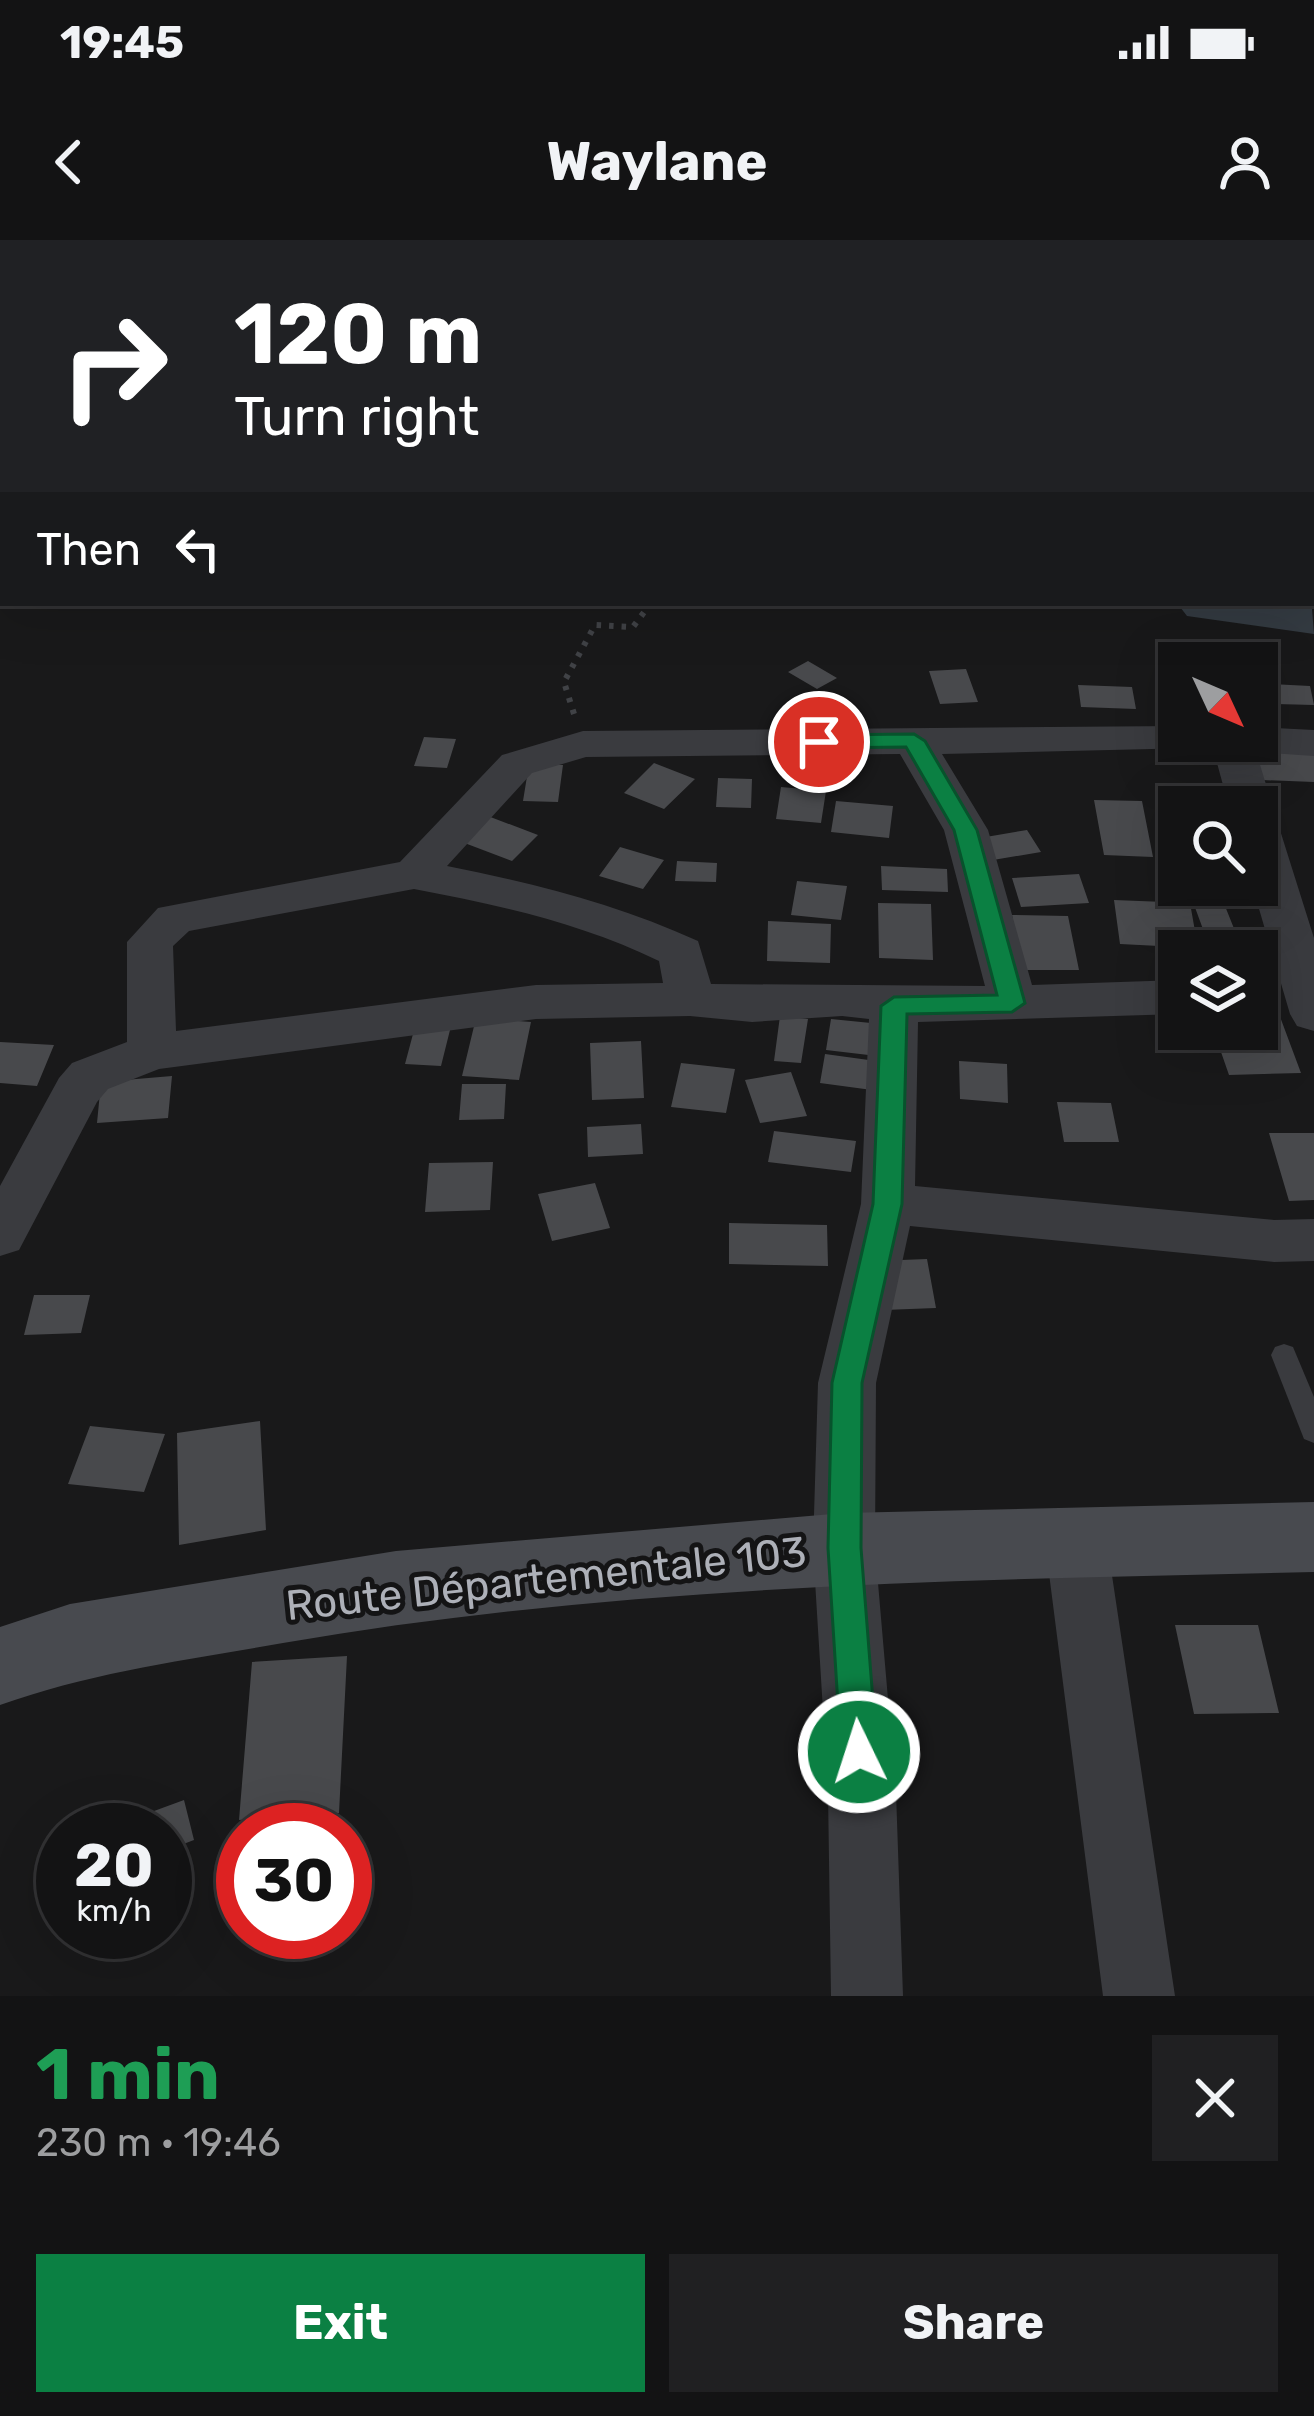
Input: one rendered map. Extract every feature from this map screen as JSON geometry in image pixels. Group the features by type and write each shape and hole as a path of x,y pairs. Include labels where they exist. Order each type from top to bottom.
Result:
{"main road":[{"name":"Route Départementale 103","path":"0,1666 70,1642 396,1587 844,1548 1314,1537"}],"street":[{"path":"414,874 517,764 583,744 1158,739"},
{"path":"914,741 966,830 1012,1003"},
{"path":"1278,741 1314,743"},
{"path":"152,1052 150,942 174,919 414,874 503,891 644,934 681,952 690,999"},
{"path":"1276,906 1297,997"},
{"path":"0,1235 77,1090 90,1076 152,1052 536,1002 690,999 752,1005 842,1000 894,1006 1158,998"},
{"path":"868,1996 862,1792 844,1548 847,1383 888,1204 894,1006"},
{"path":"888,1204 1274,1241 1314,1240"},
{"path":"1076,1542 1139,1996"}],"lane":[{"path":"1283,1355 1314,1431"}],"path":[{"path":"583,744 564,682 595,625 633,627 649,606"}],"building":[{"path":"808,661 837,678 817,689 788,672"},
{"path":"966,669 978,702 940,704 929,671"},
{"path":"1278,684 1310,686 1314,705 1278,704"},
{"path":"1078,685 1132,687 1136,709 1081,707"},
{"path":"424,737 456,739 447,768 414,766"},
{"path":"1278,753 1314,754 1314,782 1262,780 1258,762 1278,762"},
{"path":"654,763 695,779 664,809 624,793"},
{"path":"529,764 563,765 558,802 523,801"},
{"path":"718,778 752,779 751,808 716,807"},
{"path":"781,787 826,791 821,823 776,819"},
{"path":"1094,800 1142,801 1153,857 1104,855"},
{"path":"836,801 893,806 889,838 831,832"},
{"path":"480,813 538,835 512,861 454,839"},
{"path":"1027,830 1041,852 993,860 980,838"},
{"path":"620,847 664,860 643,889 599,876"},
{"path":"677,861 717,863 716,882 675,881"},
{"path":"881,866 947,869 948,892 882,890"},
{"path":"1079,874 1089,903 1021,907 1012,878"},
{"path":"797,881 847,886 841,920 791,915"},
{"path":"1114,900 1191,906 1195,930 1158,930 1158,946 1120,944"},
{"path":"878,903 931,904 933,960 879,958"},
{"path":"1194,906 1225,906 1235,930 1203,930"},
{"path":"1012,915 1068,916 1079,970 1022,970"},
{"path":"768,921 831,924 830,963 767,961"},
{"path":"1278,1014 1301,1073 1229,1075 1220,1050 1278,1050"},
{"path":"780,1016 808,1019 801,1063 774,1061"},
{"path":"476,1018 531,1022 519,1080 462,1076"},
{"path":"417,1019 452,1022 441,1066 405,1064"},
{"path":"831,1019 881,1024 877,1056 826,1050"},
{"path":"641,1041 644,1098 592,1100 590,1043"},
{"path":"0,1042 54,1045 37,1086 0,1083"},
{"path":"825,1054 876,1061 872,1090 820,1083"},
{"path":"959,1061 1007,1064 1008,1103 960,1099"},
{"path":"681,1063 735,1069 726,1113 671,1107"},
{"path":"791,1072 807,1116 760,1123 745,1080"},
{"path":"172,1076 168,1118 97,1123 101,1082"},
{"path":"462,1084 506,1084 504,1119 459,1120"},
{"path":"1057,1102 1111,1103 1119,1142 1064,1142"},
{"path":"641,1124 643,1154 588,1157 587,1127"},
{"path":"774,1131 856,1141 851,1172 768,1162"},
{"path":"1269,1133 1314,1133 1314,1200 1289,1201"},
{"path":"493,1162 490,1210 425,1212 429,1163"},
{"path":"595,1183 610,1228 552,1241 538,1194"},
{"path":"729,1223 827,1225 828,1266 729,1264"},
{"path":"927,1259 936,1308 884,1310 876,1261"},
{"path":"34,1295 90,1295 81,1333 24,1335"},
{"path":"260,1421 266,1530 179,1545 177,1433"},
{"path":"90,1426 165,1434 144,1492 68,1484"},
{"path":"1175,1625 1258,1625 1279,1713 1194,1714"},
{"path":"347,1656 340,1803 240,1803 252,1662"}],"waterway":[{"path":"1235,606 1314,615"}],"route":[{"path":"819,742 914,741 966,830 1012,1003 894,1006 888,1204 847,1383 844,1548 859,1752"}]}
